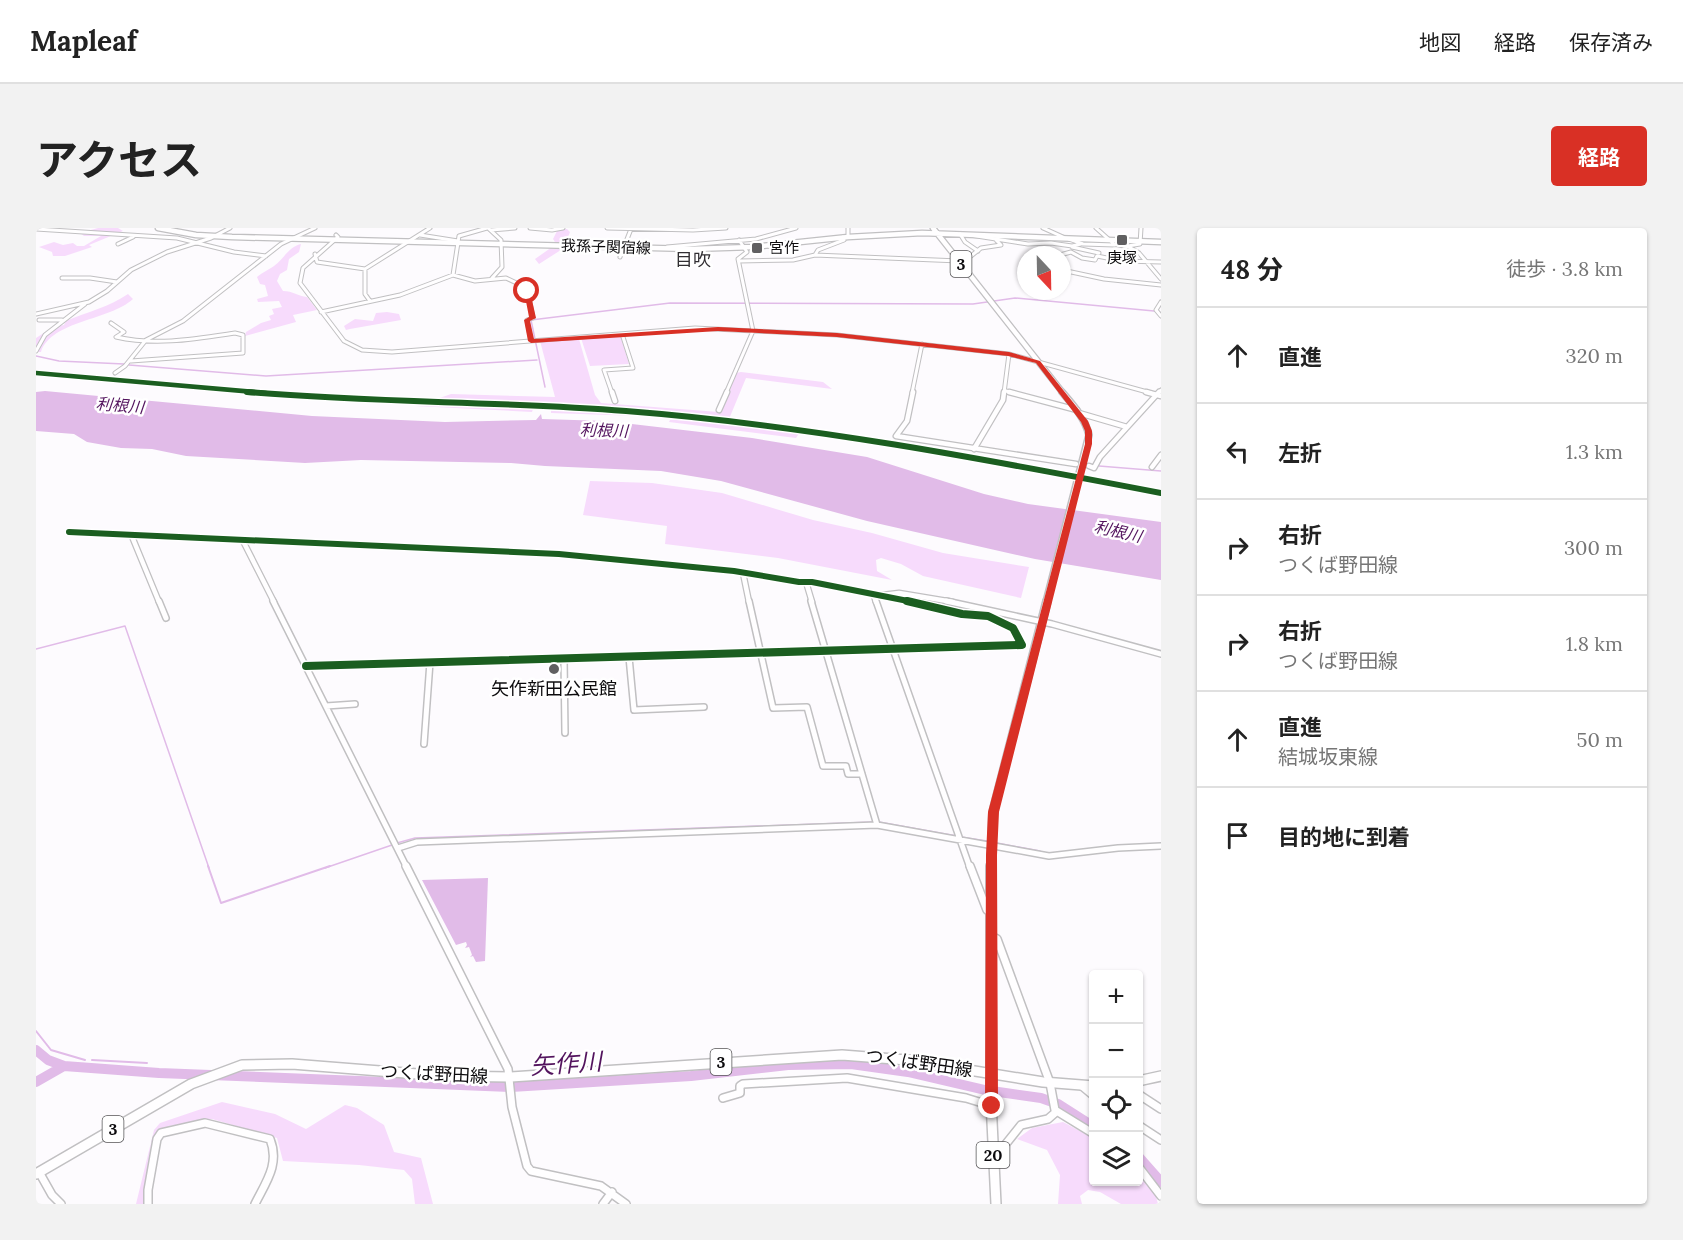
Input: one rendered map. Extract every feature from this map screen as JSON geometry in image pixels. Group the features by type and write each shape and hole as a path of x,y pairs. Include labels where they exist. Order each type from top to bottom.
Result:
{"main road":[{"name":"我孫子関宿線","path":"161,228 214,236 658,248 745,248 845,237 937,233 999,238 1048,237 1161,242"},
{"name":"つくば野田線","path":"38,1173 191,1084 227,1068 255,1064 292,1064 511,1080 837,1054 885,1058 992,1077 992,845 996,799 1089,440 1087,426 1078,412 933,228"},
{"path":"992,1077 1089,1086"},
{"name":"20","path":"992,1077 996,1204"},
{"path":"1143,1081 1161,1077"}],"street":[{"path":"79,228 85,232"},
{"path":"118,244 161,228"},
{"path":"36,312 85,304 98,298 128,272 167,252 230,228"},
{"path":"116,373 129,363 135,350 144,342 183,320 289,239 315,228"},
{"path":"315,254 317,262 364,269 430,228"},
{"path":"453,275 461,234 489,229 515,228"},
{"path":"530,228 563,228"},
{"path":"607,228 726,228"},
{"path":"658,248 769,236 796,228"},
{"path":"815,255 818,250 844,240 848,228"},
{"path":"1042,228 1081,244"},
{"path":"1096,228 1106,239 1120,245"},
{"path":"999,238 1028,244 1126,246 1138,245 1141,240 1141,228"},
{"path":"36,229 177,238 234,252 266,256"},
{"path":"489,229 501,243 502,267 492,278"},
{"path":"620,257 631,229"},
{"path":"960,234 965,242 978,251"},
{"path":"420,235 458,242"},
{"path":"1048,237 1052,246"},
{"path":"336,238 315,254 302,268 299,278 302,287 344,341 367,351 392,352 695,328 837,335 1009,354 1159,395"},
{"path":"739,261 793,260 815,255 957,259 971,256 981,248 1002,245 999,238"},
{"path":"719,410 753,331 738,257 747,252 739,240"},
{"path":"1071,252 1082,258 1095,260 1104,245"},
{"path":"1071,246 1078,250 1122,261 1161,261"},
{"path":"1126,246 1146,260 1161,279"},
{"path":"1071,252 1078,250"},
{"path":"364,269 365,294 370,301"},
{"path":"1071,272 1104,279 1161,285"},
{"path":"321,312 420,289 453,275 475,281 492,278 508,279 527,287 532,318 527,320 533,341"},
{"path":"62,278 90,278 117,282"},
{"path":"1161,302 1156,311 1161,316"},
{"path":"36,351 40,340 62,320 79,311 85,304"},
{"path":"39,320 62,320"},
{"path":"111,323 124,332 116,337 144,342 242,334 244,353 129,363"},
{"path":"615,401 604,370 633,368 621,334"},
{"path":"922,344 907,421 896,436 1076,464"},
{"path":"974,449 1003,400 1009,354"},
{"path":"1006,390 1127,427"},
{"path":"1089,466 1094,468 1100,456 1159,395 1161,390"},
{"path":"1152,467 1161,455"},
{"path":"69,532 570,555 743,573 876,595 962,615 988,616 1013,628 1022,645 306,666"},
{"path":"135,536 133,539 166,618"},
{"path":"243,541 496,1042 511,1080 510,1094 527,1166 531,1172 601,1186 626,1204"},
{"path":"743,573 773,708 807,707 823,766 846,766 848,774 862,774"},
{"path":"806,582 877,823"},
{"path":"876,595 915,595 1042,620 1161,654"},
{"path":"876,595 873,598 960,837 983,900 987,909 992,913"},
{"path":"629,657 634,710 704,707"},
{"path":"564,658 565,734"},
{"path":"424,744 430,662"},
{"path":"326,706 356,704"},
{"path":"398,848 417,842 877,823 960,837 1049,856 1118,848 1161,846"},
{"path":"993,937 997,939 1050,1083 1055,1110 1053,1117 1040,1123 1029,1122 1019,1126 1000,1155 993,1160"},
{"path":"723,1098 740,1093 740,1086 743,1084 842,1077 992,1103"},
{"path":"1082,1086 1089,1092"},
{"path":"1143,1097 1161,1109"},
{"path":"1055,1110 1091,1132"},
{"path":"148,1204 148,1190 160,1133 205,1123 270,1139 277,1160 255,1204"},
{"path":"1143,1128 1161,1140"},
{"path":"38,1173 52,1195 61,1204"},
{"path":"1143,1173 1161,1196"},
{"path":"603,1204 612,1192"}],"shaded area":[{"path":"98,228 118,228 123,231 89,245 92,247 65,256 53,256 52,252 39,247 54,242 84,246 101,236 84,236 80,233"},
{"path":"558,229 567,229 570,232 564,248 539,264 535,259 552,247"},
{"path":"301,244 299,252 289,259 287,270 280,274 277,281 283,291 307,297 317,310 293,315 296,322 245,336 246,332 271,320 269,316 274,314 272,309 282,307 279,301 258,302 257,299 268,296 265,285 260,284 257,277 277,263 289,250"},
{"path":"128,294 133,299 123,306 57,333 47,341 41,352 36,352 36,338 53,327 64,325 66,321 106,306"},
{"path":"376,313 399,314 401,320 346,330 344,326 355,319 373,321"},
{"path":"620,335 629,364 590,366 581,338"},
{"path":"579,339 595,395 601,403 719,412 736,373 741,372 823,382 832,389 746,378 729,419 551,413 551,409 533,409 532,412 415,406 449,404 431,401 451,394 555,397 540,341"},
{"path":"670,420 713,420 800,432 796,438 669,422"},
{"path":"590,481 652,483 722,493 813,520 872,533 943,553 1029,567 1021,598 923,576 901,564 881,558 876,560 877,571 892,580 778,558 665,544 667,526 583,515"},
{"path":"222,1102 275,1114 306,1129 345,1105 357,1108 384,1125 394,1152 421,1158 433,1204 415,1204 412,1179 404,1170 283,1161 277,1138 212,1119 169,1126 151,1143 145,1204 136,1204 154,1130 160,1123"},
{"path":"1063,1122 1089,1136 1089,1186 1143,1186 1143,1176 1155,1193 1158,1204 1121,1204 1100,1192 1088,1190 1080,1196 1082,1204 1058,1204 1060,1175 1047,1150 1017,1139 1032,1128"}],"water":[{"name":"利根川","path":"36,392 312,416 445,422 536,420 541,414 542,419 606,421 752,438 867,457 984,494 1028,504 1161,522 1161,580 1035,559 867,521 721,481 661,471 511,463 361,460 305,463 186,456 152,449 121,448 87,442 74,434 36,431"},
{"path":"488,878 485,961 476,962 473,956 470,957 472,955 469,947 465,948 466,942 456,945 422,880"}],"waterway":[{"path":"545,387 531,320 670,303 973,304 1015,298 1154,311"},
{"path":"36,356 59,361 124,364"},
{"path":"129,365 266,376 537,360"},
{"path":"1099,466 1161,471"},
{"path":"36,649 125,626 209,868"},
{"path":"397,843 415,838 874,822"},
{"path":"879,822 957,836"},
{"path":"961,837 987,841"},
{"path":"997,843 1040,851"},
{"path":"325,868 392,845"},
{"path":"208,866 221,903 330,866"},
{"path":"36,1031 51,1050 85,1060"},
{"path":"36,1050 48,1060 64,1066"},
{"path":"92,1060 147,1063"},
{"name":"矢作川","path":"64,1066 159,1073 511,1087 691,1076 788,1065 851,1064 908,1072 985,1090 1041,1098 1058,1104 1089,1124"},
{"name":"矢作川","path":"36,1082 64,1066"},
{"name":"矢作川","path":"1143,1162 1161,1182"}],"cycle path":[{"path":"36,373 261,393 625,411 729,421 983,459 1161,493"},
{"path":"69,532 559,554 734,571 799,582 812,582 962,614 988,616 1013,628 1022,645 306,666"}],"place":[{"name":"庚塚","path":"1122,240"},
{"name":"宮作","path":"757,248"},
{"name":"矢作新田公民館","path":"554,669"}],"district":[{"name":"目吹","path":"693,260"}],"route":[{"path":"527,291 532,318 527,319 531,341 695,328 837,335 1009,354 1038,362 1084,421 1088,431 1088,444 993,812 991,855 992,1106"}]}
